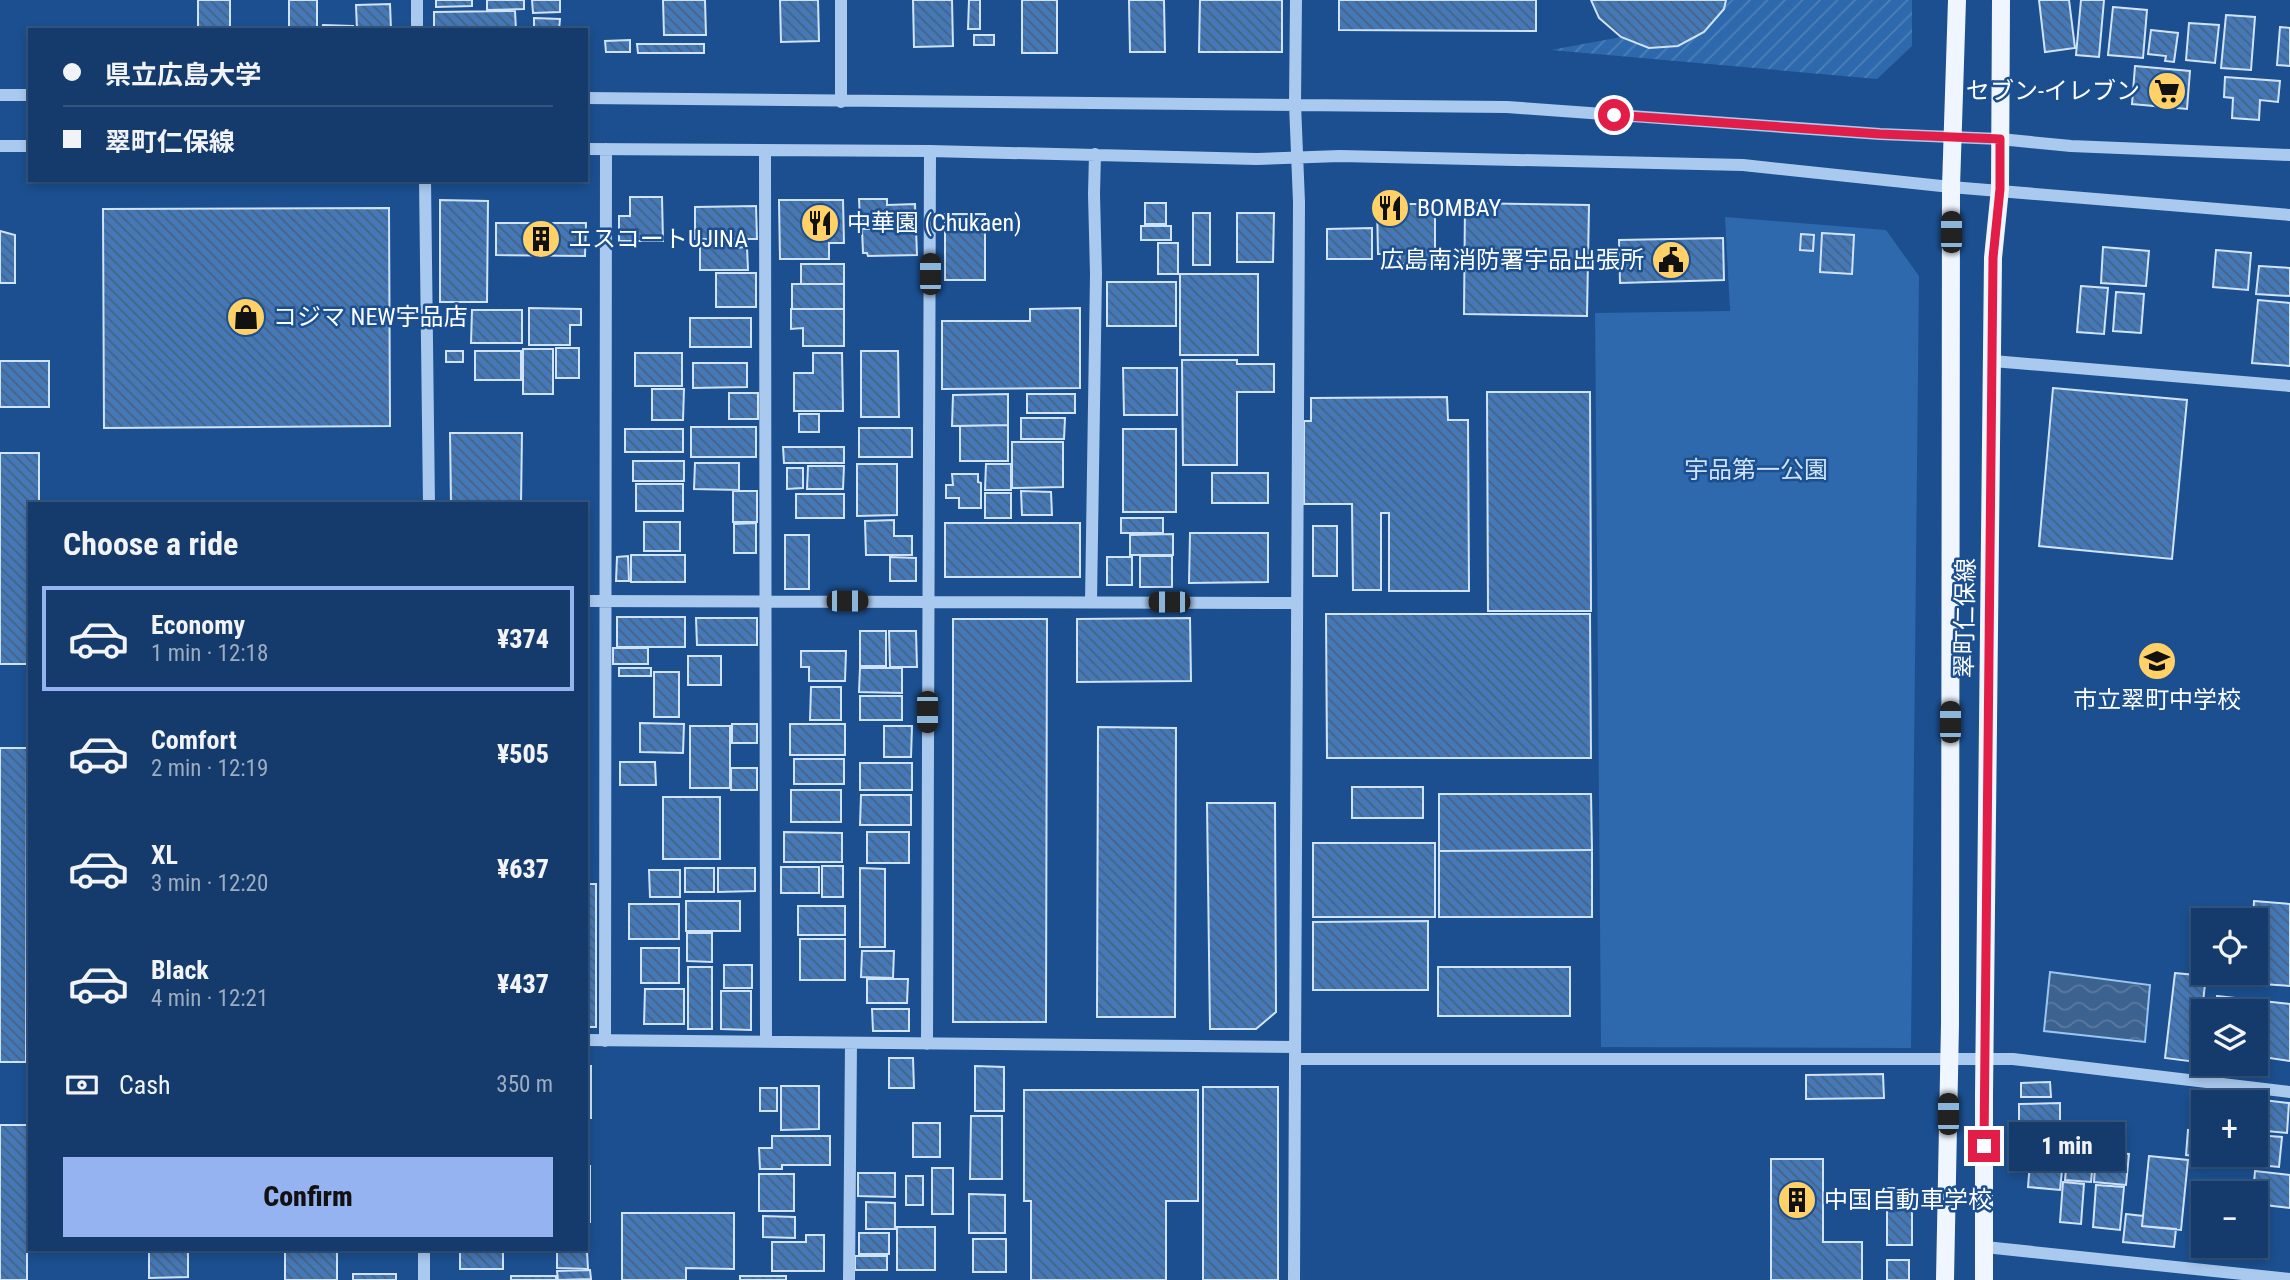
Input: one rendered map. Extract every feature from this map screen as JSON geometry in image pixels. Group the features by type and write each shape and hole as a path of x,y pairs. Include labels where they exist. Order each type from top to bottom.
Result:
{"main road":[{"name":"翠町仁保線","path":"1945,1280 1949,1059 1951,187 1957,0"},
{"name":"翠町仁保線","path":"1984,1280 1993,258 2000,189 2001,0"}],"street":[{"path":"417,0 417,28"},
{"path":"841,0 841,102"},
{"path":"1294,1280 1298,157 1295,104 1296,0"},
{"path":"0,94 28,95"},
{"path":"588,98 1507,107 2071,146 2290,155"},
{"path":"0,146 28,146"},
{"path":"588,149 930,151 1256,159 1298,157 1743,165 1951,187 2290,215"},
{"path":"605,1041 606,149"},
{"path":"765,150 766,1042"},
{"path":"927,1044 930,151"},
{"path":"1091,602 1095,154"},
{"path":"425,182 429,502"},
{"path":"1993,361 2290,386"},
{"path":"588,601 1297,603"},
{"path":"588,1040 927,1044 1296,1053 2013,1059 2290,1092"},
{"path":"849,1280 851,1043"},
{"path":"1985,1247 2290,1279"},
{"path":"424,1251 424,1280"}],"green space":[{"path":"1726,0 1912,0 1912,46 1877,79 1551,50 1621,37 1649,48 1724,9"},
{"name":"宇品第一公園","path":"1725,217 1886,230 1919,276 1911,1048 1601,1047 1595,313 1730,311"}],"water":[{"path":"2050,972 2150,985 2145,1042 2044,1031"}],"building":[{"path":"198,0 230,0 230,28 198,28"},
{"path":"289,0 317,0 317,28 289,28"},
{"path":"436,0 472,0 472,6 436,7"},
{"path":"487,0 524,0 524,9 487,10"},
{"path":"532,0 560,0 560,12 533,13"},
{"path":"663,0 705,0 706,35 664,35"},
{"path":"780,0 818,0 819,41 781,42"},
{"path":"913,0 952,0 953,46 914,47"},
{"path":"969,0 980,0 980,29 968,29"},
{"path":"1022,0 1057,0 1057,53 1022,53"},
{"path":"1129,0 1164,0 1165,52 1130,52"},
{"path":"1200,0 1282,0 1282,52 1199,52"},
{"path":"1339,0 1536,0 1536,31 1339,30"},
{"path":"1591,0 1726,0 1724,9 1704,32 1678,46 1649,48 1621,37 1599,18"},
{"path":"2039,0 2069,0 2075,48 2045,52"},
{"path":"2081,0 2104,0 2099,57 2076,55"},
{"path":"390,4 391,28 357,28 356,5"},
{"path":"2113,7 2147,10 2143,58 2108,55"},
{"path":"515,11 516,28 434,28 434,12"},
{"path":"2226,15 2255,17 2251,70 2221,68"},
{"path":"534,18 560,19 559,28 534,28"},
{"path":"2189,23 2219,25 2215,63 2186,60"},
{"path":"323,25 353,26 353,28 322,28"},
{"path":"2280,27 2290,28 2290,66 2277,65"},
{"path":"2151,30 2178,33 2174,62 2165,61 2166,56 2148,54"},
{"path":"974,35 994,35 994,45 974,45"},
{"path":"630,40 630,52 606,52 605,41"},
{"path":"637,44 704,44 704,53 638,53"},
{"path":"2135,66 2190,71 2187,109 2132,104"},
{"path":"2225,77 2280,81 2278,102 2260,100 2259,120 2232,118 2233,98 2224,97"},
{"path":"630,197 662,197 663,241 619,241 619,216 630,216"},
{"path":"859,199 887,199 887,205 915,204 917,255 868,256 863,253 862,229 888,228 888,221 860,221"},
{"path":"440,200 488,201 487,302 440,302"},
{"path":"779,200 843,200 844,243 829,243 829,259 780,259"},
{"path":"1145,203 1166,203 1166,224 1145,224"},
{"path":"1465,203 1589,205 1587,316 1464,314"},
{"path":"1377,204 1435,204 1435,265 1399,264 1400,254 1378,254"},
{"path":"756,206 757,239 695,239 695,207"},
{"name":"コジマ NEW宇品店","path":"389,208 390,426 104,428 103,209"},
{"path":"1193,213 1210,213 1210,265 1193,265"},
{"path":"1237,213 1274,213 1273,262 1237,262"},
{"path":"945,214 985,214 985,280 945,280"},
{"name":"エスコートUJINA","path":"496,223 586,223 585,256 496,255"},
{"path":"1141,226 1171,226 1171,240 1141,240"},
{"path":"1372,228 1372,259 1327,259 1327,229"},
{"path":"0,231 15,235 15,283 0,283"},
{"path":"1822,233 1854,235 1852,274 1820,272"},
{"path":"1801,234 1814,235 1813,251 1800,250"},
{"name":"広島南消防署宇品出張所","path":"1723,238 1724,280 1620,283 1619,240"},
{"path":"735,241 735,248 747,247 748,270 700,270 700,242"},
{"path":"1158,243 1178,243 1178,274 1158,274"},
{"path":"2103,247 2149,251 2146,286 2101,283"},
{"path":"2216,250 2251,253 2248,290 2213,287"},
{"path":"801,264 844,264 844,284 801,284"},
{"path":"2259,266 2290,268 2290,296 2256,294"},
{"path":"716,273 756,273 756,307 716,307"},
{"path":"1180,274 1258,274 1258,355 1180,355"},
{"path":"1107,282 1176,282 1176,326 1107,326"},
{"path":"792,284 844,284 844,309 792,309"},
{"path":"2081,286 2108,288 2104,334 2077,332"},
{"path":"2116,292 2144,294 2141,333 2113,331"},
{"path":"2258,300 2290,303 2290,366 2252,363"},
{"path":"529,308 581,309 581,325 570,325 570,345 529,345"},
{"path":"1080,308 1080,388 942,389 942,321 1030,321 1030,309"},
{"path":"791,309 844,309 844,346 803,346 803,328 791,329"},
{"path":"472,310 522,310 522,343 471,343"},
{"path":"690,318 751,318 751,347 690,347"},
{"path":"556,348 579,348 579,378 556,378"},
{"path":"523,349 553,349 553,394 523,394"},
{"path":"446,351 463,351 463,362 446,362"},
{"path":"475,351 521,351 521,380 475,380"},
{"path":"861,351 898,351 899,417 861,417"},
{"path":"635,353 682,353 682,386 635,386"},
{"path":"813,353 842,353 843,411 794,411 794,373 813,373"},
{"path":"1182,360 1237,360 1237,364 1274,364 1274,392 1237,392 1237,465 1183,465"},
{"path":"0,361 49,361 49,407 0,407"},
{"path":"693,363 747,363 747,387 693,388"},
{"path":"1123,368 1177,368 1177,415 1124,415"},
{"path":"2053,388 2187,400 2172,559 2039,546"},
{"path":"652,389 684,389 683,420 652,420"},
{"path":"1487,392 1590,392 1591,611 1488,611"},
{"path":"729,393 758,393 758,419 729,419"},
{"path":"1008,394 1008,425 952,426 953,395"},
{"path":"1027,394 1075,394 1075,413 1027,413"},
{"path":"1447,397 1448,420 1468,420 1469,591 1389,591 1389,513 1381,513 1381,590 1353,590 1352,504 1304,504 1304,421 1311,421 1311,398"},
{"path":"799,414 819,414 819,432 799,432"},
{"path":"1021,418 1065,418 1064,439 1021,439"},
{"path":"1008,425 1008,461 960,461 960,426"},
{"path":"691,427 756,427 756,457 691,457"},
{"path":"859,428 912,428 912,457 859,457"},
{"path":"625,429 683,429 683,452 625,452"},
{"path":"1123,429 1176,429 1176,512 1123,512"},
{"path":"450,433 522,433 521,502 451,502"},
{"path":"1012,442 1063,442 1063,487 1012,488"},
{"path":"783,447 844,447 844,463 784,463"},
{"path":"0,453 39,453 39,502 28,502 28,664 0,664"},
{"path":"633,461 684,461 684,481 633,481"},
{"path":"695,463 739,463 739,490 694,489"},
{"path":"857,464 897,464 897,515 857,516"},
{"path":"986,464 1011,464 1011,490 985,490"},
{"path":"808,466 844,466 843,489 807,489"},
{"path":"787,468 803,468 803,488 787,489"},
{"path":"1212,473 1268,473 1268,503 1212,503"},
{"path":"952,474 978,474 978,482 981,483 981,508 959,508 959,498 946,498 946,485 953,485"},
{"path":"636,484 683,484 683,511 636,511"},
{"path":"733,491 757,491 757,522 733,522"},
{"path":"1021,491 1051,492 1052,515 1022,515"},
{"path":"985,493 1011,493 1011,518 985,518"},
{"path":"796,494 844,494 844,518 796,518"},
{"path":"1121,518 1163,518 1163,533 1121,533"},
{"path":"894,520 894,536 912,536 912,555 866,555 865,521"},
{"path":"644,522 680,522 680,551 644,551"},
{"path":"756,523 756,553 734,553 734,524"},
{"path":"945,523 1080,523 1080,577 945,577"},
{"path":"1313,526 1337,526 1337,576 1313,576"},
{"path":"1190,533 1268,533 1268,582 1189,583"},
{"path":"1173,534 1173,555 1130,555 1130,535"},
{"path":"785,535 809,535 809,589 785,589"},
{"path":"631,555 685,555 685,582 631,582"},
{"path":"628,556 629,581 616,581 617,557"},
{"path":"1140,556 1172,556 1172,587 1140,587"},
{"path":"890,557 916,558 916,581 890,581"},
{"path":"1107,557 1132,557 1132,585 1107,585"},
{"path":"1326,614 1590,614 1591,758 1327,758"},
{"path":"617,617 685,617 685,647 617,647"},
{"path":"696,618 757,618 757,645 697,645"},
{"path":"1190,618 1191,681 1077,682 1077,619"},
{"path":"953,619 1047,619 1046,1022 953,1022"},
{"path":"860,631 886,631 886,666 860,666"},
{"path":"889,631 916,631 917,667 890,667"},
{"path":"613,648 648,648 648,664 613,664"},
{"path":"801,651 846,651 845,681 809,681 809,667 801,667"},
{"path":"688,656 721,656 721,685 688,685"},
{"path":"619,668 651,668 651,676 619,676"},
{"path":"860,668 902,668 902,693 859,692"},
{"path":"654,672 679,672 679,717 654,717"},
{"path":"811,687 841,687 841,720 810,720"},
{"path":"860,696 902,696 902,720 860,720"},
{"path":"640,723 684,724 683,753 640,752"},
{"path":"732,724 757,724 757,743 732,743"},
{"path":"790,724 845,724 845,755 790,755"},
{"path":"690,726 730,726 730,788 690,788"},
{"path":"884,726 912,726 911,757 884,757"},
{"path":"1098,727 1176,728 1175,1017 1097,1017"},
{"path":"0,748 27,748 26,1062 0,1062"},
{"path":"794,759 844,759 844,784 794,784"},
{"path":"620,762 655,762 656,785 620,785"},
{"path":"860,763 912,763 912,790 860,790"},
{"path":"731,768 757,768 757,790 731,790"},
{"path":"1352,787 1423,787 1423,818 1352,818"},
{"path":"791,790 841,790 841,822 791,822"},
{"path":"1439,794 1591,794 1592,850 1439,851"},
{"path":"861,795 911,795 911,825 860,825"},
{"path":"663,797 720,797 720,859 663,859"},
{"path":"1207,803 1275,803 1276,1012 1256,1029 1210,1029"},
{"path":"784,832 842,833 842,862 784,862"},
{"path":"867,832 909,832 909,863 867,863"},
{"path":"1313,843 1435,843 1435,917 1313,917"},
{"path":"1592,850 1592,917 1439,917 1439,851"},
{"path":"822,866 843,866 843,897 822,897"},
{"path":"781,867 819,867 819,893 781,893"},
{"path":"685,868 714,868 714,892 685,892"},
{"path":"718,868 755,868 755,891 718,892"},
{"path":"860,868 885,869 885,947 860,947"},
{"path":"649,870 680,870 680,897 650,897"},
{"path":"588,884 596,884 596,1027 588,1027"},
{"path":"686,901 740,901 740,931 686,931"},
{"path":"2254,901 2290,904 2290,986 2268,984 2268,908 2254,908"},
{"path":"629,904 679,904 679,939 629,939"},
{"path":"798,906 845,906 845,935 798,935"},
{"path":"1428,921 1428,990 1313,990 1313,922"},
{"path":"687,933 712,933 712,962 687,961"},
{"path":"800,939 845,939 845,980 800,980"},
{"path":"641,948 679,948 679,983 641,983"},
{"path":"862,951 894,951 893,978 861,977"},
{"path":"724,965 752,965 752,988 724,988"},
{"path":"688,967 712,967 712,1029 688,1029"},
{"path":"1438,967 1570,967 1570,1016 1438,1016"},
{"path":"2175,973 2191,975 2191,985 2205,985 2203,999 2191,999 2191,1061 2165,1058"},
{"path":"867,979 908,979 907,1003 867,1003"},
{"path":"645,989 684,989 684,1024 644,1024"},
{"path":"721,991 751,991 751,1030 721,1029"},
{"path":"2217,996 2244,999 2217,999"},
{"path":"2268,1002 2290,1004 2290,1061 2268,1058"},
{"path":"872,1009 909,1009 909,1031 873,1031"},
{"path":"889,1058 913,1058 914,1088 889,1088"},
{"path":"588,1066 591,1066 591,1118 588,1118"},
{"path":"975,1066 1004,1067 1004,1111 975,1111"},
{"path":"1883,1074 1884,1098 1806,1099 1806,1075"},
{"path":"2050,1082 2051,1097 2021,1097 2021,1083"},
{"path":"781,1086 819,1086 819,1129 781,1130"},
{"path":"1203,1087 1278,1087 1278,1280 1203,1280"},
{"path":"760,1088 777,1088 777,1111 760,1111"},
{"path":"1024,1090 1198,1090 1198,1201 1166,1201 1166,1280 1031,1280 1031,1201 1024,1201"},
{"path":"2268,1101 2289,1103 2287,1133 2268,1131"},
{"path":"2060,1103 2060,1138 2019,1139 2019,1104"},
{"path":"971,1116 1002,1116 1002,1179 970,1179"},
{"path":"913,1123 940,1123 940,1157 913,1157"},
{"path":"0,1125 27,1125 27,1280 0,1280"},
{"path":"2188,1130 2191,1130 2191,1156 2186,1155"},
{"path":"772,1136 830,1136 830,1165 782,1165 782,1169 760,1169 759,1148 772,1148"},
{"path":"2268,1136 2282,1137 2279,1167 2268,1166"},
{"path":"2068,1148 2094,1150 2091,1182 2065,1180"},
{"path":"2031,1149 2064,1151 2060,1190 2028,1187"},
{"path":"2101,1152 2129,1154 2126,1185 2094,1182 2095,1167 2099,1168"},
{"path":"2149,1156 2188,1160 2181,1230 2142,1226"},
{"name":"中国自動車学校","path":"1771,1159 1823,1159 1823,1242 1862,1242 1862,1280 1771,1280"},
{"path":"588,1166 590,1166 588,1222"},
{"path":"932,1168 953,1168 953,1214 932,1214"},
{"path":"2255,1171 2290,1175 2290,1208 2268,1205 2268,1181 2254,1181"},
{"path":"858,1173 895,1173 895,1197 858,1196"},
{"path":"759,1174 794,1174 794,1211 759,1211"},
{"path":"906,1176 923,1176 923,1205 906,1205"},
{"path":"2063,1182 2084,1184 2081,1224 2060,1222"},
{"path":"2096,1185 2124,1187 2120,1230 2093,1227"},
{"path":"1887,1188 1912,1188 1912,1245 1887,1245"},
{"path":"969,1194 1005,1195 1005,1233 969,1233"},
{"path":"866,1202 895,1203 895,1229 866,1229"},
{"path":"622,1213 734,1213 734,1269 686,1268 686,1280 622,1280"},
{"path":"2126,1214 2143,1216 2142,1226 2176,1229 2174,1247 2123,1242"},
{"path":"763,1216 795,1217 795,1238 763,1237"},
{"path":"897,1227 935,1227 935,1270 897,1270"},
{"path":"859,1233 889,1233 889,1254 859,1254"},
{"path":"806,1235 824,1235 824,1271 772,1271 772,1242 806,1242"},
{"path":"973,1239 1006,1239 1006,1272 973,1272"},
{"path":"149,1251 188,1251 188,1277 149,1278"},
{"path":"285,1251 337,1251 337,1280 285,1280"},
{"path":"460,1251 503,1251 503,1269 460,1269"},
{"path":"557,1251 587,1251 588,1269 557,1268"},
{"path":"855,1256 887,1256 887,1270 855,1270"},
{"path":"1887,1260 1909,1260 1909,1280 1887,1280"},
{"path":"590,1270 591,1279 558,1280 557,1271"},
{"path":"353,1274 396,1274 396,1280 353,1280"},
{"path":"511,1276 556,1276 556,1280 511,1280"},
{"path":"740,1276 786,1276 786,1280 740,1280"}],"place":[{"name":"セブン-イレブン","path":"2167,91"},
{"name":"BOMBAY","path":"1390,208"},
{"name":"中華園 (Chukaen)","path":"820,223"},
{"name":"エスコートUJINA","path":"541,239"},
{"name":"広島南消防署宇品出張所","path":"1671,260"},
{"name":"コジマ NEW宇品店","path":"246,317"},
{"name":"市立翠町中学校","path":"2157,661"},
{"name":"中国自動車学校","path":"1797,1200"}],"route":[{"path":"1614,115 1880,134 2000,139 2000,189 1993,258 1984,1146"}]}
